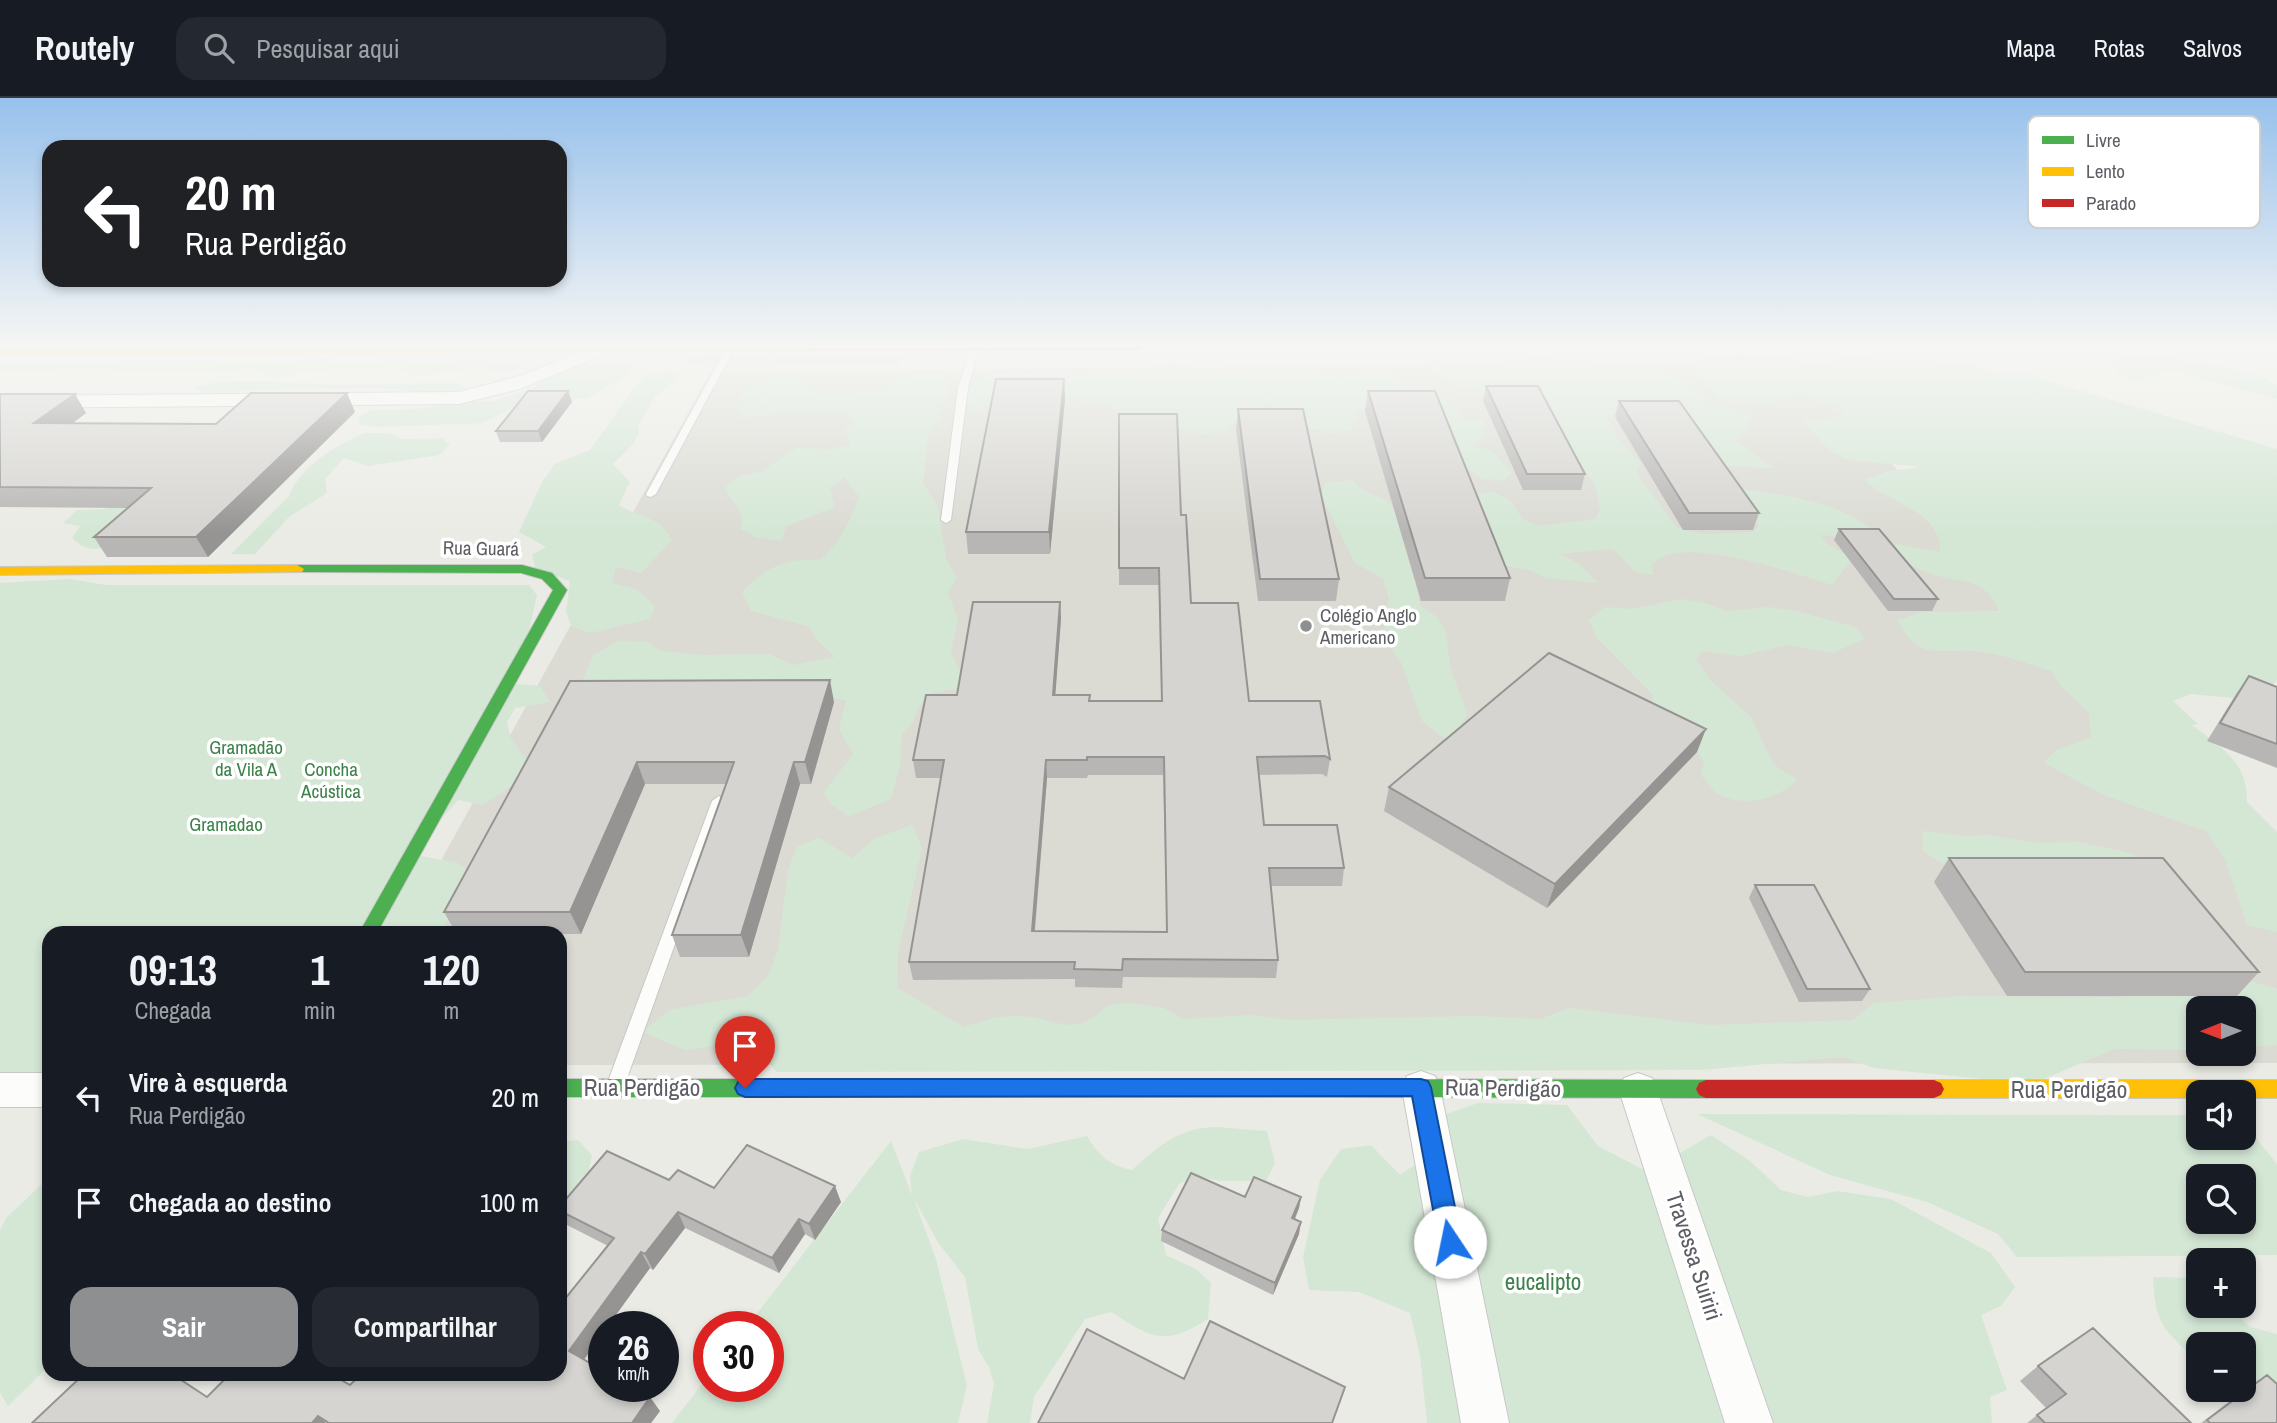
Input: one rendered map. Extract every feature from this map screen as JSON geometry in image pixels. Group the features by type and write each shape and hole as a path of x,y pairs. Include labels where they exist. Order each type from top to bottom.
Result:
{"street":[{"name":"Rua Guará","path":"0,571 493,568 531,570 551,576 560,590 372,926"},
{"path":"1421,1087 1485,1423"},
{"name":"Rua Perdigão","path":"567,1088 2277,1089"},
{"path":"0,1090 42,1090"},
{"name":"Travessa Suiriri","path":"1638,1090 1749,1423"}],"lane":[{"path":"651,494 697,409"},
{"path":"946,520 960,409"},
{"path":"615,1088 719,801"}],"shaded area":[{"name":"Colégio Anglo Americano","path":"690,409 1841,409 2277,882 2277,1063 2256,1063 2256,996 2186,996 2186,1063 567,1065 567,926 405,926"}],"green space":[{"path":"510,409 482,423 375,427 360,424 358,417 370,410"},
{"path":"619,409 648,409 638,425 639,433 633,444 613,464 630,482 619,505 655,521 672,540 641,573 616,567 612,583 637,589 655,606 650,619 590,633 571,626 566,612 570,581 536,569 532,555 546,547 519,532 542,482 555,464 590,450"},
{"path":"736,409 942,409 928,436 923,483 938,507 946,559 957,577 948,593 958,619 951,652 966,687 935,692 919,706 912,724 902,734 900,766 891,799 849,816 832,805 824,792 853,754 839,729 846,701 831,697 581,686 593,655 618,641 648,642 660,651 702,655 769,654 793,665 835,657 817,640 810,627 751,611 742,592 759,576 777,566 796,561 820,560 843,532 859,497 844,477 830,488 835,507 786,526 782,541 755,537 741,529 741,514 725,487 740,476 761,472 796,448 832,449 851,445 845,429 853,423 849,415 833,412 740,417"},
{"path":"1114,409 1362,409 1358,411 1351,430 1332,434 1287,422 1231,425 1224,431 1202,435 1181,429 1134,424 1125,420"},
{"path":"1376,409 1457,409 1465,419 1485,421 1484,437 1475,446 1493,452 1512,473 1503,481 1483,479"},
{"path":"1529,409 1735,409 1753,415 1746,431 1735,440 1773,468 1724,466 1624,411 1607,415 1617,439 1641,464 1636,472 1676,527 1704,534 1753,532 1759,525 1734,500 1729,488 1766,492 1824,505 1859,520 1874,531 1861,539 1821,535 1829,544 1857,563 1848,564 1832,585 1766,565 1709,553 1684,552 1663,556 1651,567 1654,575 1635,572 1616,551 1610,549 1560,554 1579,564 1598,583 1546,578 1532,571 1498,564 1461,495 1492,492 1509,499 1523,519 1538,526 1595,519 1600,511 1595,484"},
{"path":"1839,409 2142,409 2277,449 2277,680 2262,701 2191,694 2173,701 2198,724 2192,725 2231,757 2243,776 2247,802 2277,832 2277,932 2247,925 2225,859 2206,831 2106,796 2044,763 2055,751 2091,737 2089,713 2060,685 2052,671 1992,653 1934,651 1914,643 1906,634 1898,620 1922,612 1999,611 1981,587 1929,573 1890,554 1896,544 1940,552 1938,538 1923,517 1875,489 1865,480 1888,471 1921,467 1849,460 1831,452 1802,421 1833,418 1846,412"},
{"path":"364,433 389,433 402,439 446,438 444,442 450,444 439,455 368,466 344,458 325,479 327,493 289,517 255,554 231,554 289,496 311,466 331,450"},
{"path":"1353,480 1362,489 1389,503 1395,511 1405,536 1421,607 1443,625 1451,667 1467,714 1452,745 1422,721 1401,662 1383,631 1389,598 1383,579 1355,563 1321,495 1325,483"},
{"path":"133,501 115,545 97,549 82,546 72,538 80,526 63,523 77,510 103,509"},
{"name":"Gramadão da Vila A","path":"70,579 106,585 529,585 537,595 517,684 540,686 550,702 515,708 507,722 511,739 529,764 511,786 483,805 458,800 410,854 458,863 475,876 444,926 42,926 42,1086 0,1107 0,583"},
{"path":"1681,599 1705,603 1727,611 1768,607 1796,611 1856,627 1865,639 1832,653 1788,645 1741,656 1702,651 1696,659 1711,681 1751,717 1773,764 1797,780 1781,792 1761,799 1740,801 1715,791 1701,775 1704,762 1684,731 1651,709 1653,695 1596,637 1589,620 1605,607 1632,609"},
{"path":"912,825 922,848 898,952 897,988 964,1027 1011,1016 1074,1025 1095,1016 1108,1005 1129,1003 1164,1008 1183,1019 1251,1015 1288,1020 1475,1016 1540,1019 1570,1008 1709,1025 1853,1020 1874,1003 1960,996 2116,997 2247,980 2277,989 2277,1045 2256,1047 2256,996 2186,996 2186,1050 2115,1049 2032,1084 1874,1068 1843,1057 1703,1070 776,1072 761,1050 722,1045 685,1050 642,1032 669,1010 748,996 768,976 778,950 788,870 797,846 819,838 852,858 876,838"},
{"path":"1922,831 1962,836 1987,835 2039,843 2078,842 2131,853 2154,874 1959,874 1923,851"},
{"name":"eucalipto","path":"1478,1103 1567,1105 1598,1146 1648,1172 1732,1423 1427,1423 1420,1356 1410,1313 1359,1292 1309,1290 1303,1257 1320,1180 1341,1149 1371,1145 1400,1175 1425,1158 1438,1117"},
{"path":"1697,1114 2186,1115 2186,1150 2256,1150 2256,1138 2277,1164 2277,1255 2256,1255 2256,1248 2186,1248 2186,1256 2017,1257 1998,1234 1927,1202 1830,1175"},
{"path":"1203,1128 1267,1131 1275,1163 1266,1181 1220,1181 1196,1176 1179,1184 1158,1218 1166,1255 1196,1269 1211,1283 1208,1319 1180,1333 1158,1336 1137,1328 1111,1312 1085,1319 1034,1397 1030,1423 987,1423 994,1384 989,1367 978,1349 965,1277 939,1244 914,1199 936,1259 967,1386 958,1423 672,1423 693,1396 693,1402 784,1402 784,1311 759,1311 891,1141 912,1195 910,1176 919,1152 963,1139 1028,1149 1087,1136 1105,1159 1132,1170 1171,1139"},
{"path":"1711,1135 1749,1160 1781,1190 1808,1197 1837,1191 1891,1199 1991,1253 2015,1287 2001,1306 1981,1315 2007,1390 1990,1397 1992,1423 1774,1423 1673,1157"},
{"path":"578,1140 592,1155 587,1180 567,1201 567,1141"},
{"path":"42,1184 42,1373 8,1406 0,1393 0,1230 7,1217"},
{"path":"2153,1277 2186,1278 2186,1318 2240,1318 2250,1327 2277,1334 2277,1386 2256,1382 2256,1332 2186,1332 2186,1350 2162,1324 2156,1305"}],"building":[{"path":"0,409 54,409 34,423 216,424 233,409 330,409 196,537 94,537 151,488 0,487"},
{"path":"514,409 555,409 538,431 496,431"},
{"path":"990,409 1061,409 1049,532 966,532"},
{"path":"1238,409 1303,409 1339,579 1260,579"},
{"path":"1373,409 1442,409 1510,578 1425,578"},
{"path":"1497,409 1550,409 1585,474 1527,474"},
{"path":"1624,409 1685,409 1759,513 1689,513"},
{"path":"1119,414 1177,414 1181,515 1186,515 1191,603 1238,603 1249,701 1320,701 1330,759 1325,756 1257,757 1264,825 1337,825 1344,868 1269,868 1278,960 1123,959 1122,970 1074,969 1075,962 909,962 944,760 913,760 926,695 957,695 973,602 1060,602 1053,695 1090,695 1089,701 1162,701 1159,568 1119,568","holes":["1164,757 1167,932 1032,931 1046,760"]},
{"path":"1839,529 1879,529 1938,599 1894,599"},
{"path":"1549,653 1706,729 1555,884 1389,787"},
{"path":"2249,676 2277,687 2277,744 2220,723"},
{"path":"830,680 805,762 794,762 741,935 672,935 734,762 637,762 570,912 444,912 570,681"},
{"path":"1949,858 2163,858 2259,972 2025,972"},
{"path":"1755,885 1814,885 1870,989 1807,989"},
{"path":"747,1145 835,1186 809,1224 799,1219 772,1258 678,1212 645,1254 641,1252 598,1311 588,1311 588,1325 569,1351 588,1362 588,1402 647,1402 632,1423 329,1423 318,1416 312,1423 32,1423 77,1381 183,1381 207,1397 223,1381 343,1381 350,1385 354,1381 567,1381 567,1296 614,1238 567,1214 567,1198 607,1151 669,1180 678,1170 714,1188"},
{"path":"1191,1173 1245,1197 1254,1177 1301,1197 1292,1218 1301,1222 1275,1283 1162,1230"},
{"path":"1210,1321 1345,1387 1332,1423 1038,1423 1087,1329 1184,1379"},
{"path":"2093,1328 2191,1423 2045,1423 2037,1415 2066,1394 2038,1366"},
{"path":"2267,1375 2277,1384 2277,1423 2210,1423 2207,1420 2231,1402 2256,1402 2256,1383"}],"traffic: fast":[{"path":"297,569 522,569 547,576 560,590 372,926"},
{"path":"567,1088 1068,1088"},
{"path":"1336,1088 1706,1089"}],"traffic: slow":[{"path":"0,571 297,569"},
{"path":"1068,1088 1336,1088"},
{"path":"1934,1089 2277,1089"}],"traffic: jam":[{"path":"1706,1089 1934,1089"}],"place":[{"name":"Colégio Anglo Americano","path":"1306,626"}],"route":[{"path":"745,1088 1421,1087 1450,1242"}],"park label":[{"name":"Concha Acústica","path":"331,780"},
{"name":"Gramadao","path":"226,824"}]}
